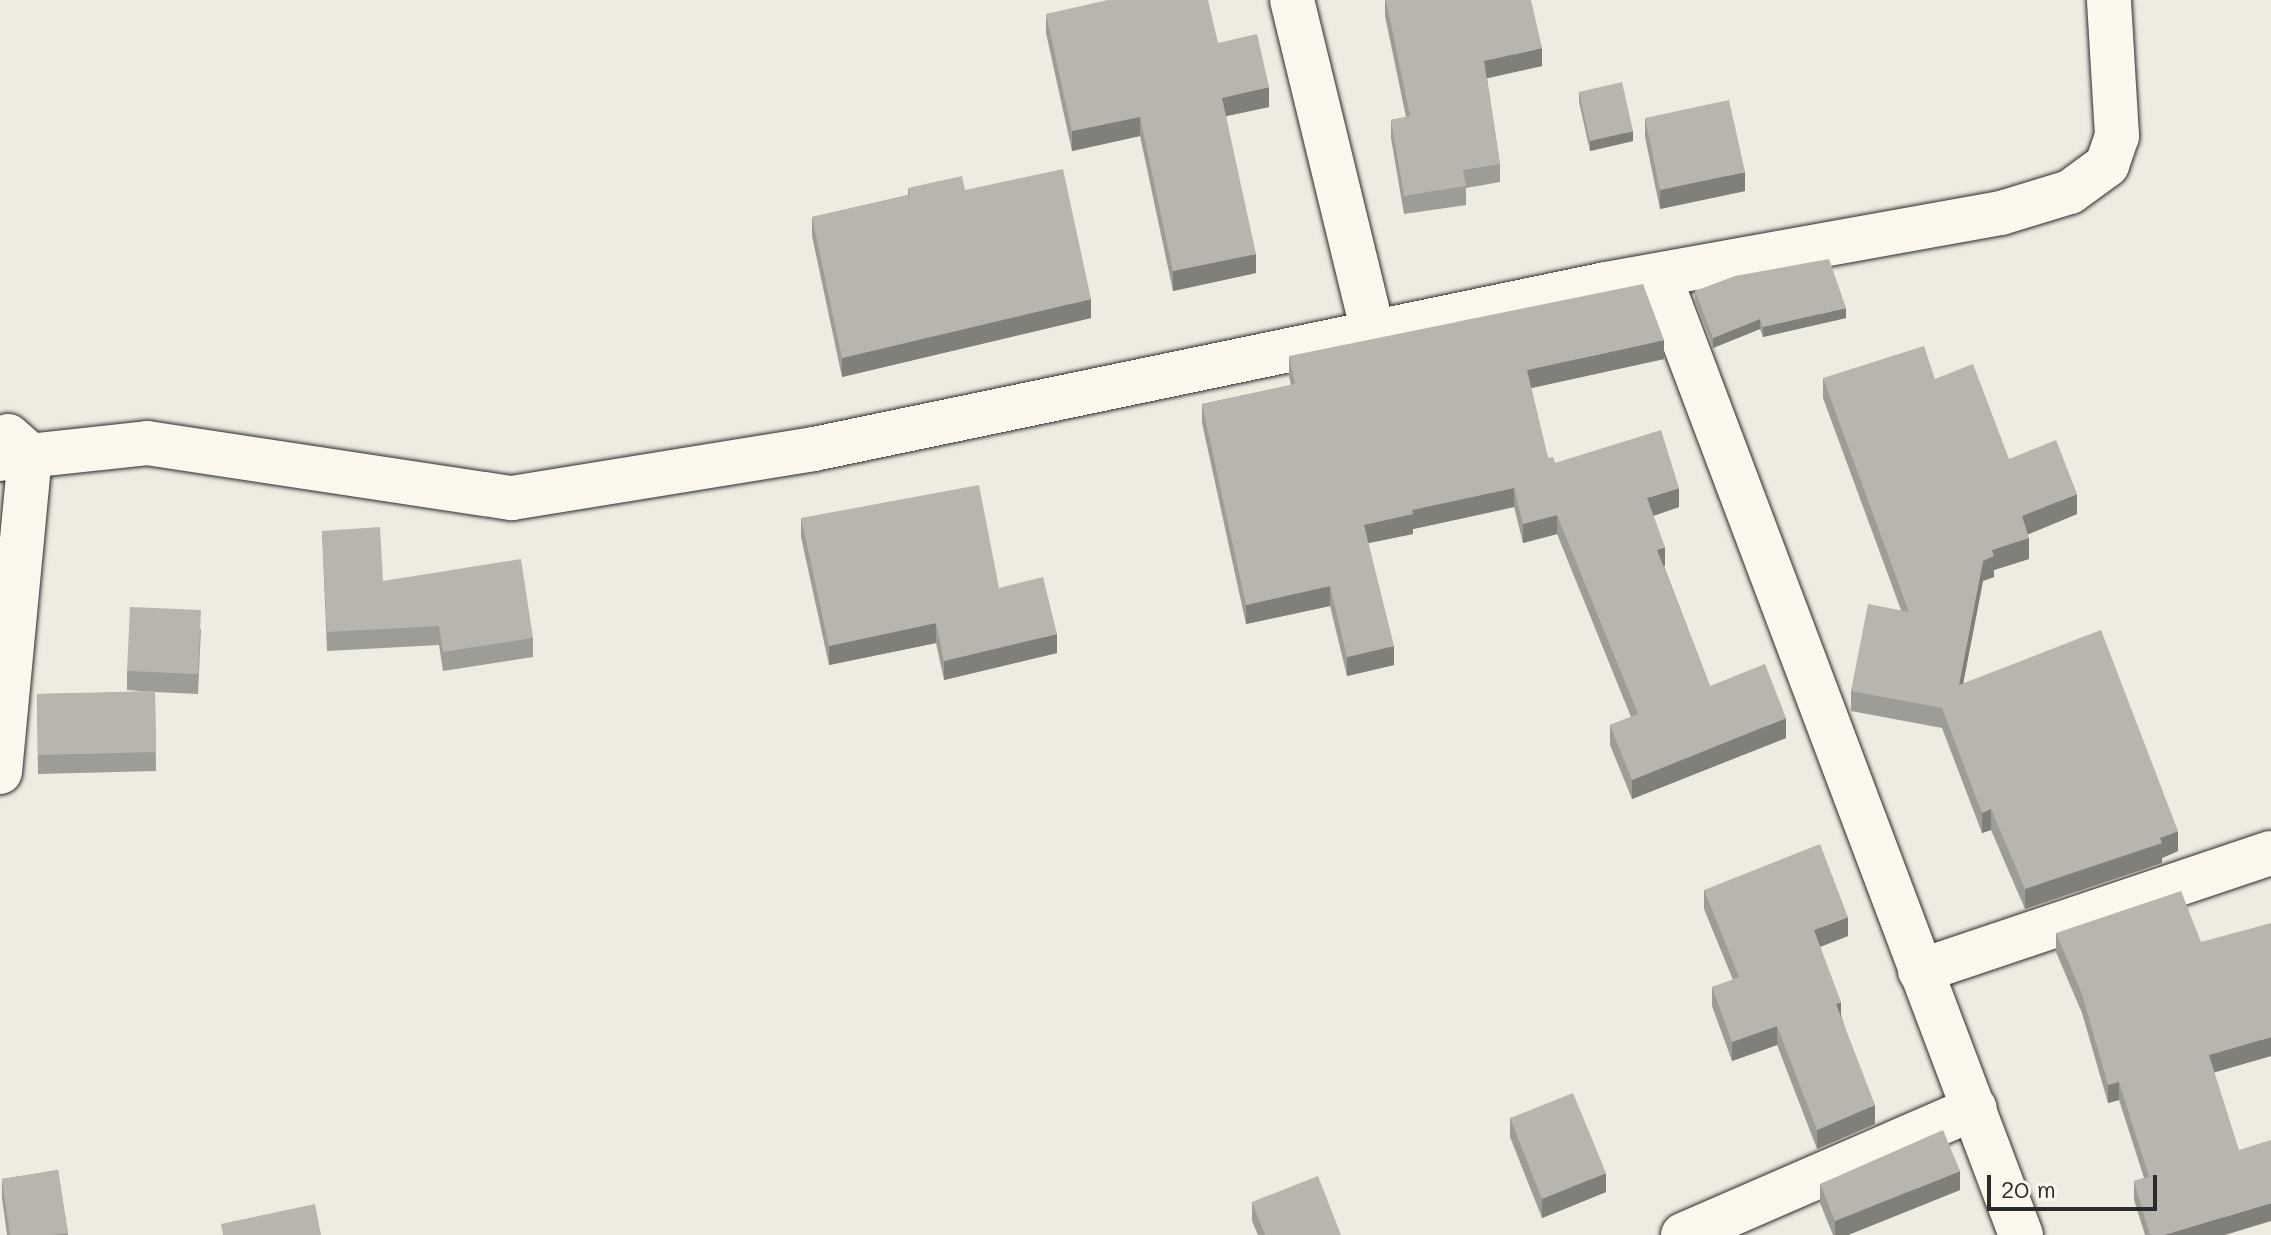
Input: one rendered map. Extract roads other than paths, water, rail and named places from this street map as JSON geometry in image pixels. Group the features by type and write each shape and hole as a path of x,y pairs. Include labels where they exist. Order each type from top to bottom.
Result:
{"street":[{"path":"1292,0 1373,333"},
{"path":"0,772 10,448 147,443 512,498 814,449 1659,275 2001,213 2070,192 2107,165 2117,136 2108,4"},
{"path":"1659,275 2021,1235"},
{"path":"1920,971 2271,853"},
{"path":"1683,1235 1975,1108"}]}
